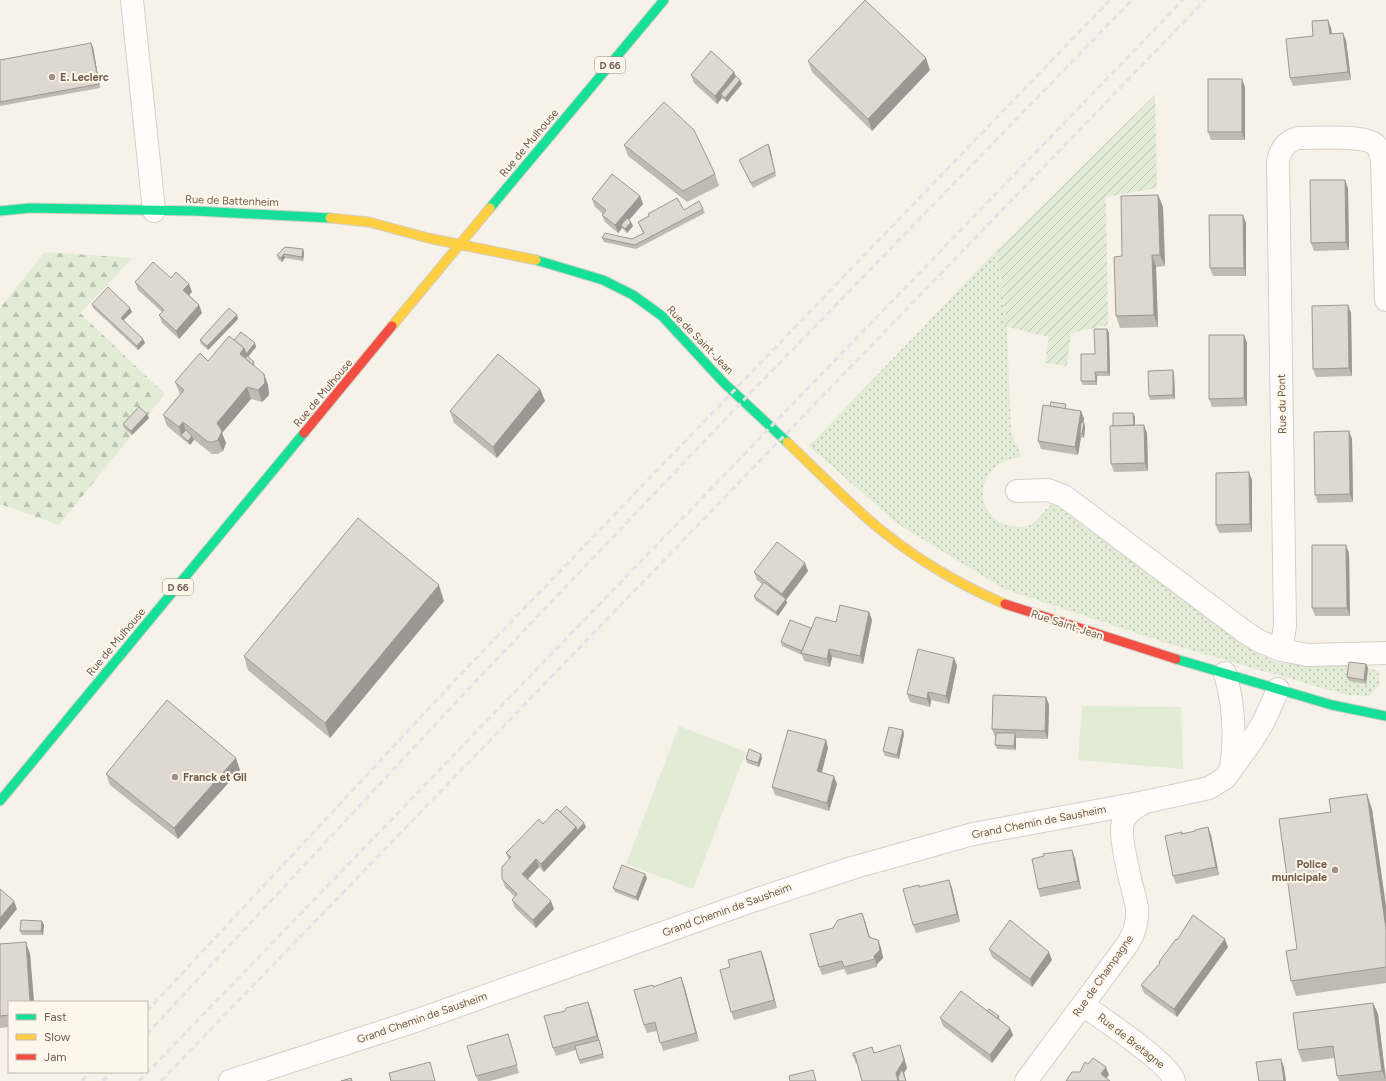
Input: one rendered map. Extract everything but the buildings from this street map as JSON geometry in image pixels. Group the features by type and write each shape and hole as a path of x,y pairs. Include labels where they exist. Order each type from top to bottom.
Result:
{"street":[{"path":"132,0 154,211"},
{"name":"Rue de Mulhouse","path":"0,801 460,244 664,0"},
{"name":"Rue du Pont","path":"1280,650 1285,626 1278,161 1284,146 1289,140 1298,138 1359,138 1374,144 1380,150 1382,159 1386,300"},
{"name":"Rue de Battenheim","path":"0,210 30,208 317,216 369,222 428,238 460,244"},
{"name":"Rue de Saint-Jean","path":"460,244 548,262 603,280 633,295 668,321 724,382 792,446"},
{"name":"Rue Saint-Jean","path":"792,446 845,498 894,540 962,583 991,598 1040,617 1332,705 1386,716"},
{"path":"1017,491 1048,490 1064,496 1259,641 1280,650 1308,655 1386,653"},
{"path":"1225,673 1230,693 1234,731 1231,771"},
{"name":"Grand Chemin de Sausheim","path":"230,1081 415,1021 769,895 859,866 973,834 1150,801 1209,788 1224,778 1231,771 1265,719 1278,688"},
{"name":"Rue de Champagne","path":"1026,1081 1127,945 1134,932 1137,907 1122,829 1123,821 1131,811 1150,801"},
{"name":"Rue de Bretagne","path":"1083,1005 1161,1063 1173,1076 1174,1081"}],"green space":[{"path":"1155,95 1157,188 1106,197 1108,325 1071,333 1067,366 1045,363 1049,337 1007,327 997,250"},
{"path":"997,250 1007,327 1011,433 1022,457 1005,461 992,470 985,481 983,494 985,506 993,517 1005,524 1021,527 1027,526 1033,524 1047,508 1054,504 1237,640 1261,655 1278,663 1351,666 1366,683 1368,668 1378,671 1380,684 1369,696 1347,695 1163,642 1004,589 898,524 809,446"},
{"path":"45,252 133,258 80,313 165,394 59,525 0,504 0,308"},
{"path":"1082,706 1181,707 1183,769 1078,760"},
{"path":"679,726 746,752 693,889 626,864"}],"railway":[{"path":"148,1010 461,674 1110,0"},
{"path":"148,1033 472,685 734,410 1132,0"},
{"path":"148,1072 1183,0"},
{"path":"161,1081 1205,0"},
{"path":"82,1081 89,1073"},
{"path":"103,1081 111,1073"},
{"path":"139,1081 147,1073"}],"traffic: fast":[{"path":"490,208 664,0"},
{"path":"0,211 30,208 196,211 330,218"},
{"path":"536,260 603,280 633,295 662,316 723,382 787,442"},
{"path":"0,801 304,433"},
{"path":"1176,659 1332,705 1386,716"}],"traffic: slow":[{"path":"392,326 490,208"},
{"path":"330,218 369,222 428,238 536,260"},
{"path":"787,442 859,511 900,545 951,578 1005,604"}],"traffic: jam":[{"path":"304,433 392,326"},
{"path":"1005,604 1176,659"}],"place":[{"name":"E. Leclerc","path":"52,77"},
{"name":"Franck et Gil","path":"175,777"},
{"name":"Police municipale","path":"1335,870"}]}
